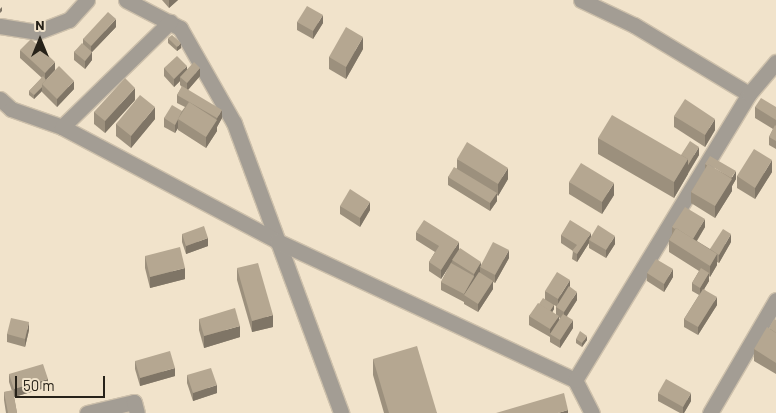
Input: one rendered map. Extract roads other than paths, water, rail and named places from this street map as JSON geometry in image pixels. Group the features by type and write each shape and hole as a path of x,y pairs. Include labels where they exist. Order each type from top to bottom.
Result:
{"street":[{"path":"0,26 37,32 69,20 87,0"},
{"path":"126,0 180,28 234,122 341,413"},
{"path":"581,0 634,25 749,94"},
{"path":"62,127 170,22"},
{"path":"575,380 749,94 776,62"},
{"path":"0,99 11,109 62,127 277,241 575,380 592,413"},
{"path":"710,413 776,300"},
{"path":"88,413 134,402 137,413"}]}
